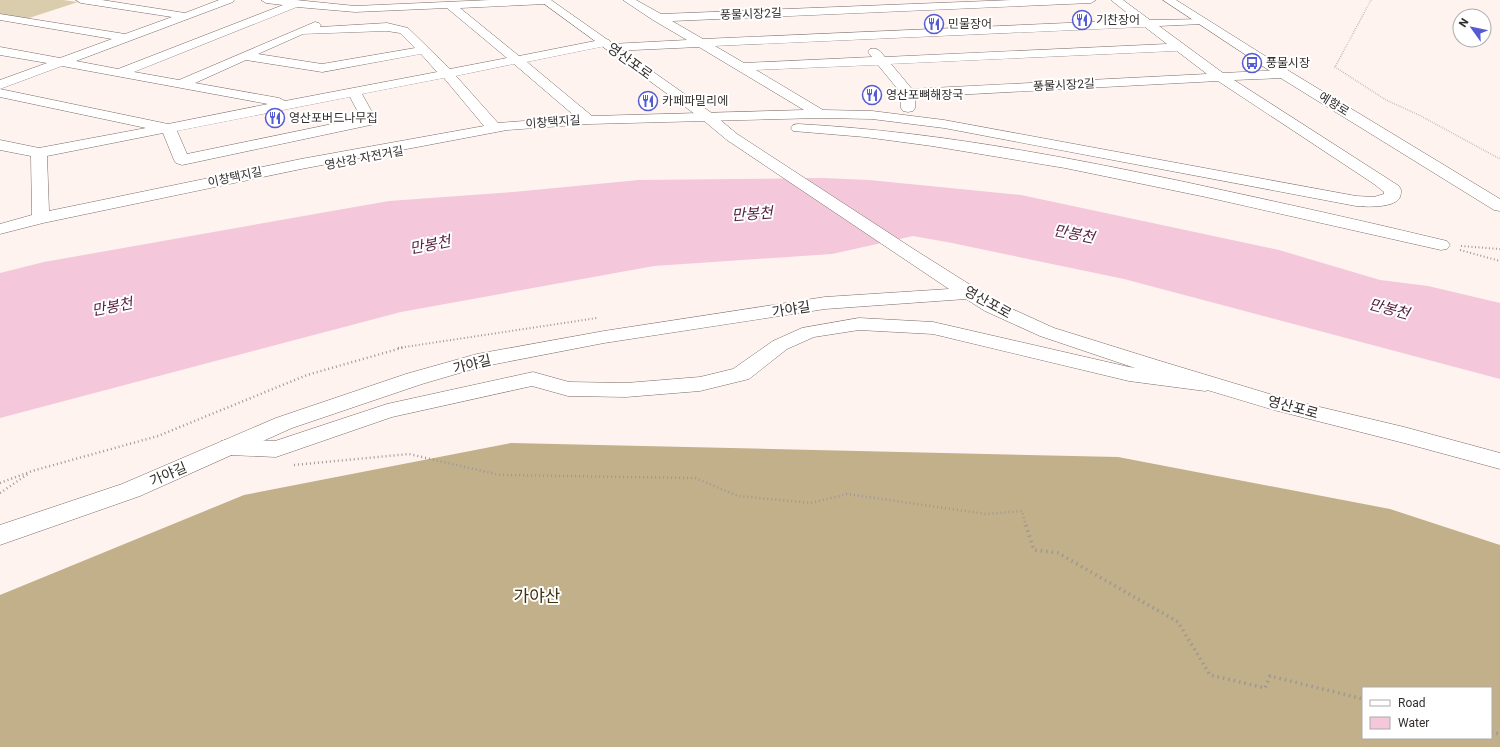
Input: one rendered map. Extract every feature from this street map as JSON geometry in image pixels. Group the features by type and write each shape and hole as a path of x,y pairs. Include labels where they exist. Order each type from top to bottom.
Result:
{"street":[{"path":"81,0 186,16"},
{"path":"0,85 229,0"},
{"path":"266,0 295,4 354,8 544,0"},
{"name":"영산포로","path":"544,0 609,45 720,127 908,254 992,307 1047,332 1216,386 1282,405 1404,435 1500,461"},
{"path":"628,0 820,114"},
{"name":"풍물시장2길","path":"657,18 841,5 1091,0"},
{"path":"720,127 820,114 854,114 909,119 1029,139 1356,201 1384,201 1392,197 1393,190 1220,77 1116,0"},
{"name":"예향로","path":"1168,0 1284,74 1500,206"},
{"path":"119,73 295,4"},
{"name":"이창택지길","path":"450,5 589,120"},
{"path":"841,5 879,60 908,93 909,119"},
{"path":"180,84 354,8"},
{"path":"0,17 126,38"},
{"name":"풍물시장2길","path":"609,45 702,44 1202,21"},
{"path":"302,31 387,27 404,30 447,74 494,128"},
{"path":"0,145 39,153 516,60 609,45"},
{"path":"743,67 1179,47"},
{"path":"245,56 322,68 424,50"},
{"path":"0,51 290,104"},
{"name":"풍물시장2길","path":"908,93 1284,74"},
{"name":"이창택지길","path":"168,128 182,160 370,121 354,92"},
{"path":"0,93 168,128"},
{"name":"이창택지길","path":"0,230 41,218 301,164 494,128 589,120 720,127"},
{"path":"720,127 848,131 965,146 1219,194 1441,245"},
{"path":"288,138 301,164"},
{"path":"39,153 41,218"},
{"name":"가야길","path":"0,535 131,490 284,423 345,401 414,379 477,362 604,337 825,303 970,293"},
{"path":"230,447 276,449 387,411 533,379 568,389 626,390 700,384 741,374 780,345 809,332 859,324 933,328 1129,374 1216,386"}],"path":[{"path":"1371,0 1335,67 1386,100 1500,159"},
{"path":"1441,245 1500,249"},
{"path":"1441,245 1500,261"},
{"path":"0,483 32,471 158,436 307,375 397,348"},
{"path":"286,466 409,454 500,475 695,478 738,496 811,503 847,494 986,514 1022,511 1034,550 1058,553 1178,622 1210,675 1265,688 1270,676 1362,699"},
{"path":"0,493 32,471"}],"shaded area":[{"path":"0,0 63,0 78,2 26,19 0,15"}],"green space":[{"name":"가야산","path":"511,443 1118,457 1390,509 1500,545 1500,747 0,747 0,595 244,495"}],"water":[{"name":"만봉천","path":"822,178 869,180 1021,195 1279,250 1380,280 1428,286 1500,303 1500,379 1124,279 913,236 832,254 654,266 401,312 0,418 0,273 44,262 389,201 513,192 639,180"}],"place":[{"name":"기찬장어","path":"1082,20"},
{"name":"민물장어","path":"934,24"},
{"name":"풍물시장","path":"1252,63"},
{"name":"영산포뼈해장국","path":"872,95"},
{"name":"카페파밀리에","path":"648,101"},
{"name":"영산포버드나무집","path":"275,118"}]}
